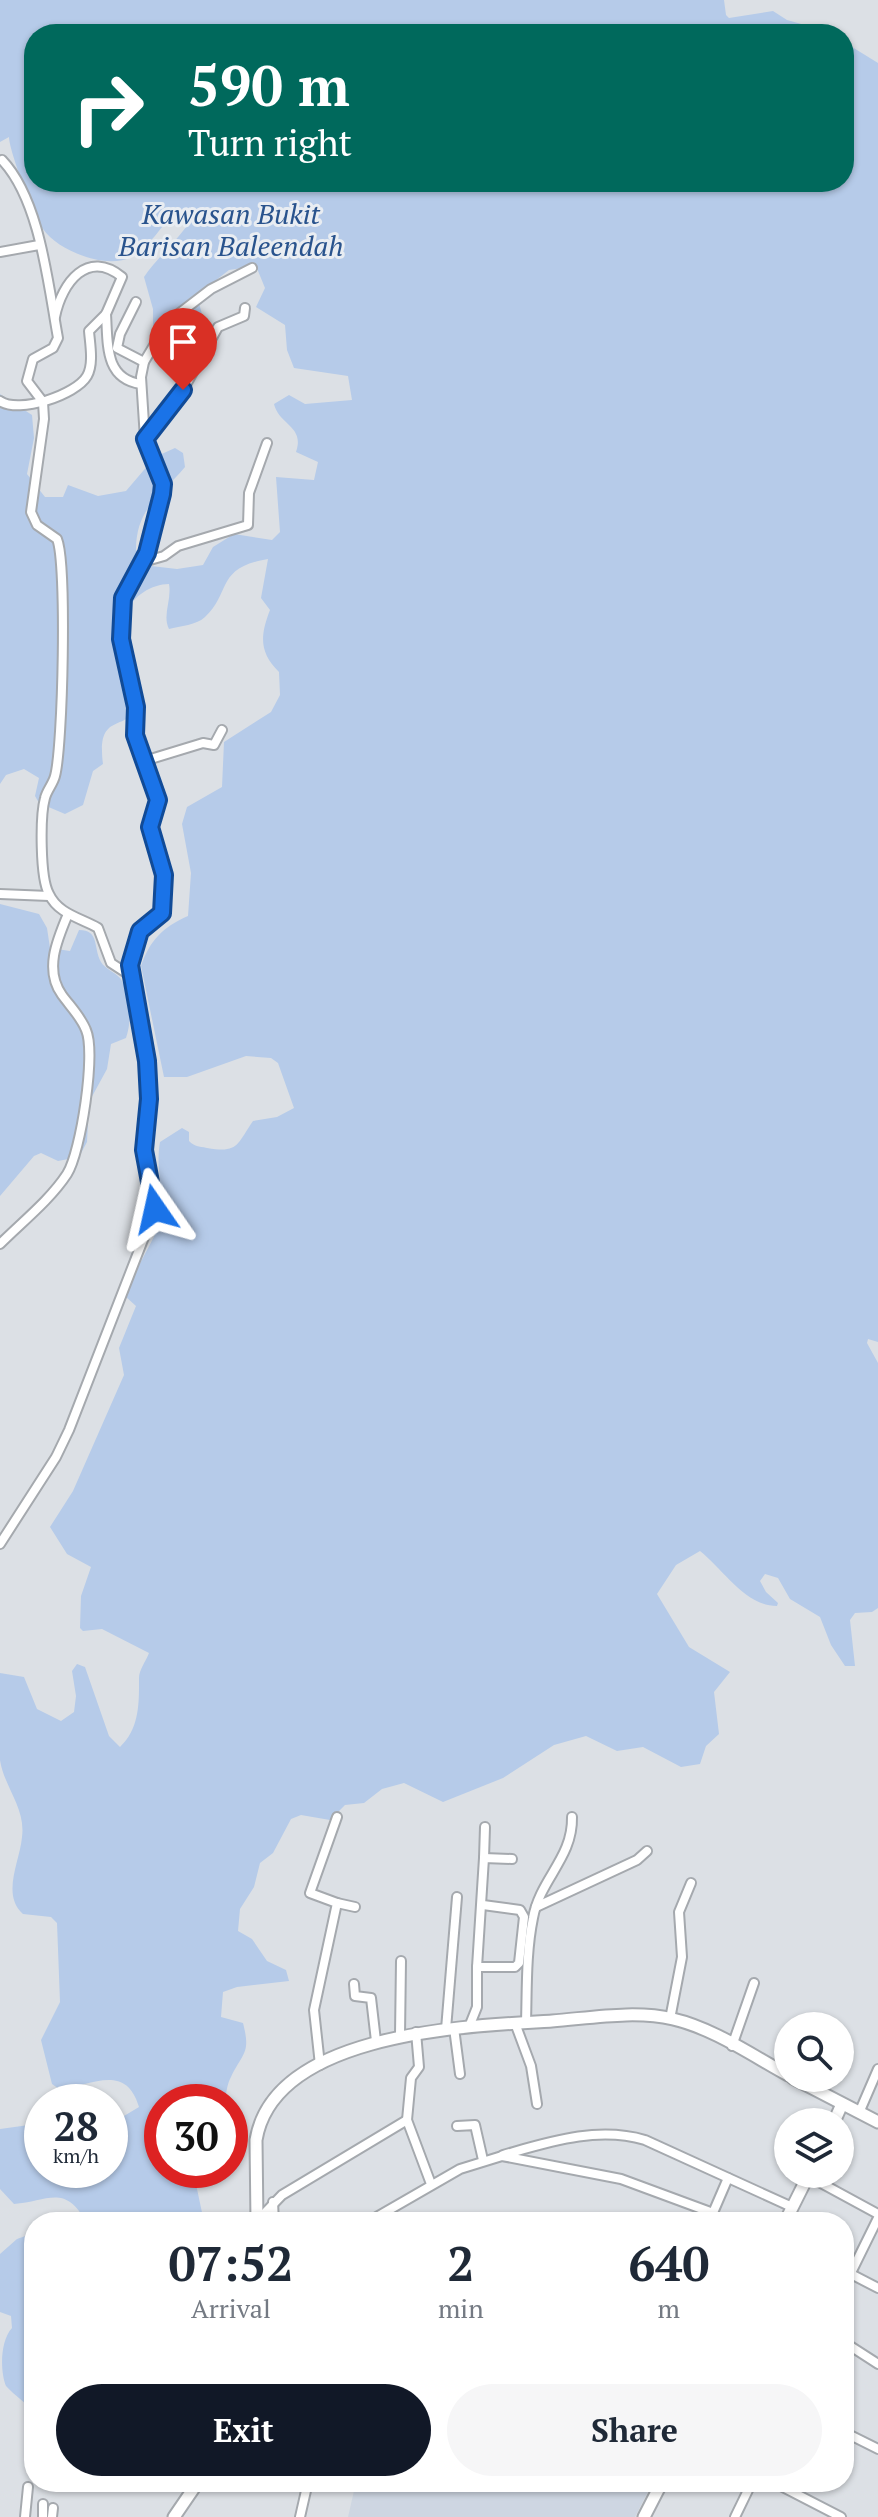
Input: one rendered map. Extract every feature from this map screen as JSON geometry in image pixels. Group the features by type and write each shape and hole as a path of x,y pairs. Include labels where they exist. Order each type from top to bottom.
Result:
{"main road":[{"path":"257,2212 258,2129 286,2089 320,2065 376,2041 416,2032 642,2015 670,2019 774,2068"},
{"path":"819,2092 878,2122"},
{"path":"840,2108 842,2104"},
{"path":"790,2212 802,2188"},
{"path":"167,2517 176,2513 191,2492"},
{"path":"644,2517 657,2492"}],"street":[{"path":"2,160 15,174 33,220 58,338 53,348 33,359 28,374 30,388 43,402 44,419 31,512 37,525 57,539 62,564 61,700 55,776 46,793 43,810 43,870 49,896 68,914 98,928 111,963 131,976"},
{"path":"0,252 39,245"},
{"path":"0,401 13,407 43,402 85,380 89,371 89,331 106,314 122,277 104,265 93,265 75,275 65,291 55,321"},
{"path":"0,1544 56,1457 69,1430 155,1209 144,1150 149,1099 147,1061 131,976 131,960 140,931 159,917 164,903 163,871 151,830 158,800 135,735 136,707 121,639 123,598 143,562 163,484 145,439 141,384 144,362 168,322 211,289 252,268"},
{"path":"136,302 119,335 117,348 144,362"},
{"path":"145,439 183,390 218,327 238,322 244,316 245,308"},
{"path":"106,314 108,356 113,368 130,383 141,384"},
{"path":"143,562 164,556 178,546 248,525 249,491 267,443"},
{"path":"144,761 203,743 214,745 222,730"},
{"path":"0,894 49,896"},
{"path":"0,1244 67,1174 75,1154 90,1048 86,1028 59,991 53,976 54,956 68,914"},
{"path":"337,1817 310,1893 355,1907"},
{"path":"537,2104 520,2023 536,1907 546,1882 570,1846 572,1817"},
{"path":"469,2027 477,2007 485,1827"},
{"path":"536,1907 637,1860 647,1851"},
{"path":"484,1858 512,1859"},
{"path":"670,2019 682,1957 679,1912 691,1883"},
{"path":"457,1897 450,2029 460,2074"},
{"path":"320,2065 314,2010 342,1901"},
{"path":"477,1967 515,1967 519,1963 524,1917 520,1910 483,1905"},
{"path":"400,2035 401,1961"},
{"path":"732,2046 754,1983"},
{"path":"354,1984 355,1996 371,1998 376,2041"},
{"path":"416,2032 419,2067 411,2078 407,2120 431,2184"},
{"path":"859,2113 878,2069"},
{"path":"265,2212 273,2202 407,2120"},
{"path":"457,2126 475,2125 483,2160"},
{"path":"385,2212 431,2184 483,2160 542,2144 620,2133 792,2207"},
{"path":"542,2144 542,2163"},
{"path":"502,2156 621,2179 699,2212"},
{"path":"713,2212 728,2178"},
{"path":"831,2188 878,2216 854,2268"},
{"path":"273,2202 274,2212"},
{"path":"854,2276 878,2288"},
{"path":"854,2348 878,2364"},
{"path":"854,2437 878,2449"},
{"path":"25,2517 28,2492"},
{"path":"300,2517 306,2492"},
{"path":"735,2517 747,2492"},
{"path":"792,2492 841,2517"},
{"path":"43,2517 49,2510"}],"shaded area":[{"path":"354,2492 648,2492 635,2517 348,2517"}],"green space":[{"path":"0,0 724,0 729,18 773,11 801,24 24,24 24,186 9,137 0,142"},
{"name":"Kawasan Bukit Barisan Baleendah","path":"854,48 878,63 878,1342 868,1339 867,1343 878,1363 878,1608 872,1612 855,1613 850,1620 855,1666 845,1666 831,1645 820,1617 790,1599 778,1578 765,1574 760,1581 778,1603 777,1606 765,1604 735,1585 700,1551 676,1565 657,1594 689,1647 730,1672 714,1692 719,1734 706,1746 700,1764 681,1767 643,1747 617,1751 586,1736 554,1745 503,1778 443,1802 404,1783 382,1789 364,1803 345,1805 330,1820 301,1815 291,1819 273,1853 260,1863 254,1887 240,1909 238,1931 252,1939 267,1961 286,1970 289,1981 237,1987 223,1992 221,2017 243,2023 246,2041 229,2084 144,2084 144,2188 197,2188 202,2212 79,2212 71,2202 63,2199 14,2204 0,2189 0,2129 24,2126 24,2188 128,2188 128,2114 139,2107 128,2084 106,2080 85,2084 52,2084 41,2040 60,2002 57,1923 51,1917 23,1914 13,1897 22,1826 0,1760 0,1673 24,1677 37,1709 61,1721 74,1712 76,1696 72,1671 77,1664 85,1667 109,1736 120,1747 127,1740 135,1723 139,1675 149,1653 102,1629 83,1631 80,1628 81,1596 91,1567 67,1554 50,1527 73,1491 124,1375 119,1348 136,1306 126,1297 161,1216 160,1142 182,1128 189,1132 189,1141 195,1145 231,1148 239,1142 253,1121 277,1117 294,1108 278,1063 271,1058 246,1056 187,1077 164,1077 141,966 158,935 188,916 191,873 182,824 187,807 222,787 224,742 271,712 280,695 279,672 268,658 263,643 270,610 261,598 268,559 240,568 227,582 213,608 202,620 193,624 169,629 166,618 169,584 150,589 133,601 127,613 141,702 135,712 108,729 104,736 103,764 93,771 83,805 65,814 39,803 35,796 39,778 24,769 6,775 0,784 0,394 32,415 34,438 27,474 45,497 63,497 68,485 98,496 126,491 155,457 175,448 183,453 185,467 145,512 137,535 136,550 151,566 177,569 203,565 213,547 234,534 272,540 280,532 276,477 314,480 318,462 296,452 297,436 274,404 289,395 305,404 352,400 348,376 294,368 287,350 285,325 256,307 265,288 256,266 229,270 197,295 205,326 180,346 172,347 153,331 153,309 144,277 192,218 187,211 179,209 145,247 121,260 97,260 71,251 43,229 27,192 854,192"},
{"path":"0,904 39,914 47,928 50,948 70,951 79,930 90,933 101,962 124,984 130,1015 126,1038 111,1044 107,1069 89,1102 87,1142 79,1157 58,1161 41,1153 34,1156 0,1196"},
{"path":"24,2237 24,2402 6,2386 2,2364 3,2348 12,2328 11,2316 0,2312 0,2254"}],"route":[{"path":"155,1209 144,1150 149,1099 147,1061 130,965 143,926 162,913 164,875 151,830 158,800 135,735 136,707 121,639 123,598 147,553 162,494 163,484 145,439 183,390"}]}
